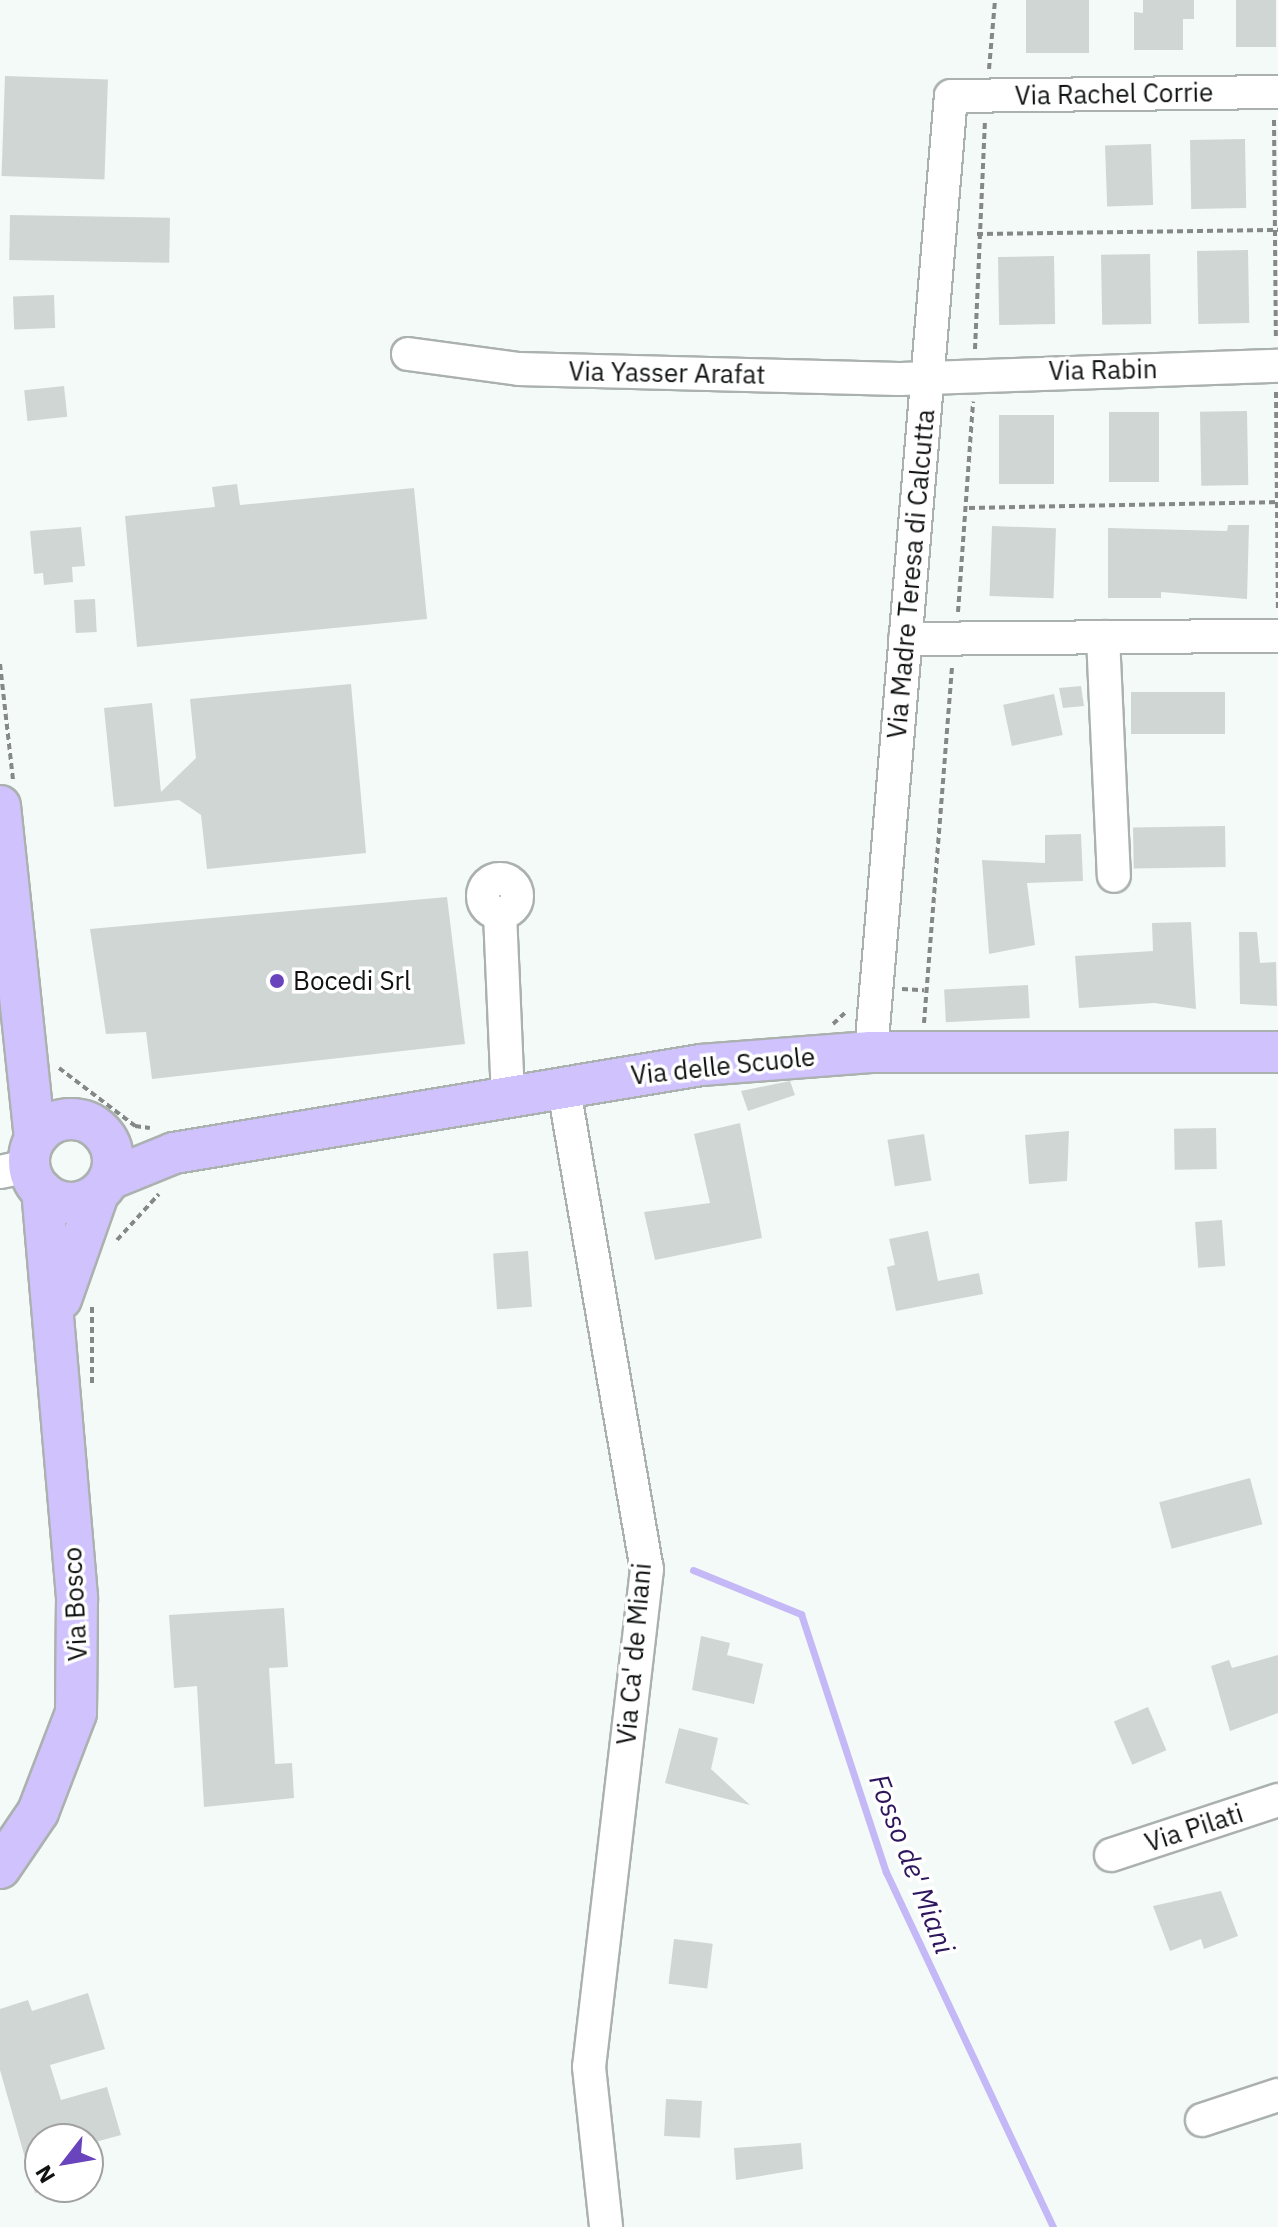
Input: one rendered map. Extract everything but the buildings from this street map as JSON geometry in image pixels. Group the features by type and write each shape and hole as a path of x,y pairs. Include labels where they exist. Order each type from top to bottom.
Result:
{"main road":[{"name":"Via Bosco","path":"0,806 22,1032 27,1167 57,1322 80,1636 76,1713 38,1812 0,1868"},
{"name":"Via Bosco","path":"22,1032 44,1076 93,1125 114,1153 104,1187 75,1247 57,1322"},
{"name":"Via delle Scuole","path":"104,1187 174,1153 563,1084 701,1065 871,1052 1278,1052"},
{"path":"93,1125 58,1120 27,1167 67,1204 104,1187"},
{"name":"Via delle Scuole","path":"93,1125 174,1153"}],"street":[{"name":"Via Rachel Corrie","path":"951,96 1278,92"},
{"name":"Via Madre Teresa di Calcutta","path":"871,1052 951,96"},
{"name":"Via Yasser Arafat","path":"408,354 519,369 927,378"},
{"name":"Via Rabin","path":"927,378 974,373 1278,366"},
{"path":"905,639 1278,636"},
{"path":"1103,637 1114,876"},
{"path":"500,914 508,1095"},
{"name":"Via Ca' de Miani","path":"563,1084 647,1569 589,2067 606,2227"},
{"name":"Via Pilati","path":"1111,1855 1278,1800"},
{"path":"1202,2120 1278,2095"}],"path":[{"path":"924,990 969,508 977,234 995,0"},
{"path":"977,234 1278,230"},
{"path":"969,508 1278,502"}],"waterway":[{"name":"Fosso de' Miani","path":"693,1570 801,1614 886,1872 1053,2227"}],"place":[{"name":"Bocedi Srl","path":"277,981"}]}
